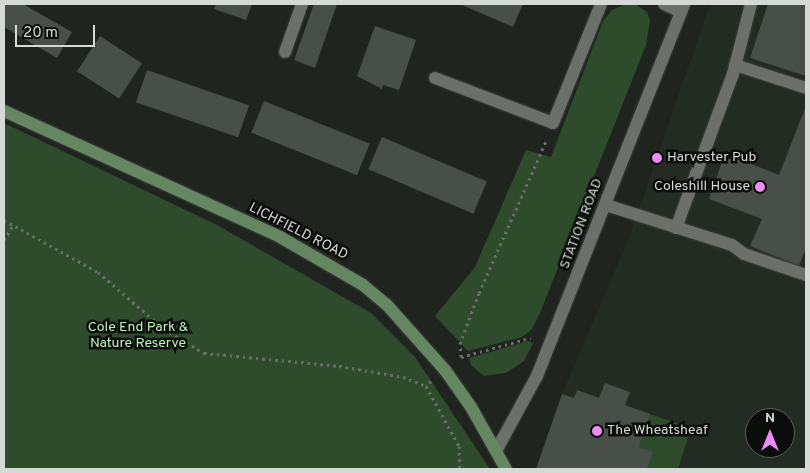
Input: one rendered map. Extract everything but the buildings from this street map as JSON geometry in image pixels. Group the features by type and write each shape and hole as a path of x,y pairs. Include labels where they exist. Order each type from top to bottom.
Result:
{"main road":[{"name":"LICHFIELD ROAD","path":"4,111 317,255 387,305 445,370 497,449 506,469"}],"street":[{"path":"285,52 302,4"},
{"path":"434,78 553,123 601,4"},
{"path":"664,4 682,8"},
{"path":"676,228 735,65 751,4"},
{"name":"STATION ROAD","path":"497,449 533,384 552,341 682,8"},
{"path":"735,65 806,88"},
{"path":"606,205 806,275"}],"path":[{"path":"461,357 460,344 479,293 553,123"},
{"path":"4,220 98,272 156,323 204,353 340,366 403,377 426,386 459,446 460,469"},
{"path":"4,240 13,225"},
{"path":"426,386 461,357 530,338 552,341"}],"shaded area":[{"path":"710,4 806,4 806,469 536,469 562,394 631,233"}],"green space":[{"path":"626,4 635,4 647,12 650,20 646,45 540,313 531,330 522,337 468,351 435,316 475,267 526,150 551,157 603,21 612,10"},
{"name":"Cole End Park & Nature Reserve","path":"4,123 217,225 371,313 415,357 490,469 4,469"},
{"path":"528,341 533,343 524,361 506,373 484,376 471,365 469,358"},
{"path":"650,414 691,428 678,469 647,469 653,452 639,447"}],"place":[{"name":"Harvester Pub","path":"657,158"},
{"name":"Coleshill House","path":"760,187"},
{"name":"The Wheatsheaf","path":"597,431"}]}
